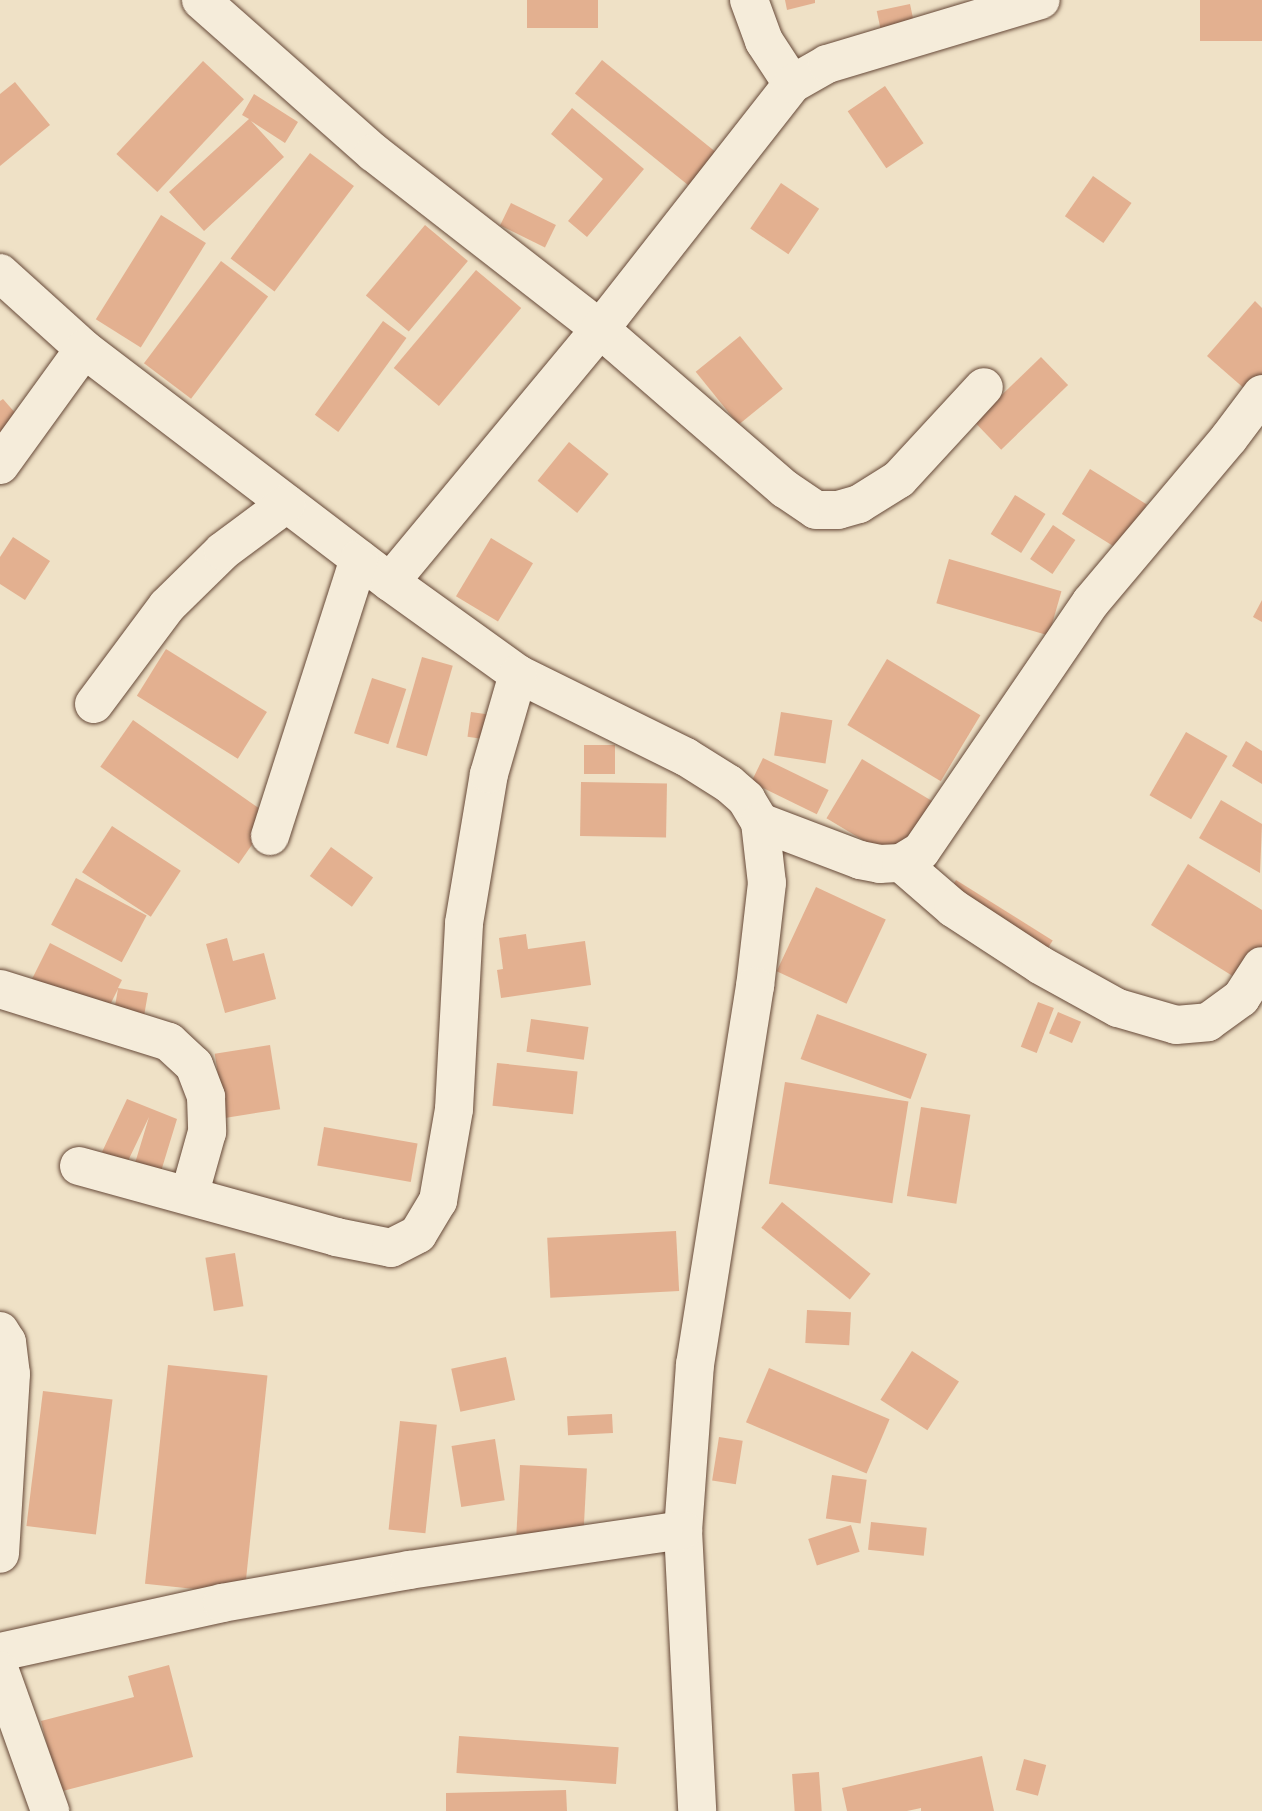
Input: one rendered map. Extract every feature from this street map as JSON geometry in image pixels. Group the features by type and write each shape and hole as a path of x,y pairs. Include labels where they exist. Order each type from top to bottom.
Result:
{"street":[{"path":"201,0 374,153 600,329 785,489 816,510 838,510 859,504 899,479 984,387"},
{"path":"749,0 764,41 792,84"},
{"path":"390,583 600,329 792,84 827,64 1041,0"},
{"path":"0,273 84,349 390,583 518,674 686,757 746,799 760,822 767,883 755,986 695,1363 683,1530 697,1811"},
{"path":"0,465 84,349"},
{"path":"760,822 860,860 880,864 901,863 921,851 1091,602 1229,438 1262,394"},
{"path":"94,704 167,606 223,551 286,504"},
{"path":"270,836 359,559"},
{"path":"79,1166 336,1237 391,1248 418,1234 438,1201 454,1109 464,923 489,774 518,674"},
{"path":"901,863 953,908 1040,965 1118,1007 1176,1025 1208,1022 1241,998 1262,966"},
{"path":"0,989 169,1042 194,1065 206,1097 207,1132 189,1196"},
{"path":"0,1331 7,1342 11,1374 0,1554"},
{"path":"0,1652 222,1603 409,1570 683,1530"},
{"path":"0,1671 50,1811"}],"building":[{"path":"527,0 598,0 598,28 527,28"},
{"path":"785,0 815,0 815,3 787,10"},
{"path":"1200,0 1262,0 1262,41 1200,41"},
{"path":"910,4 915,27 882,35 877,11"},
{"path":"602,60 726,160 699,193 575,93"},
{"path":"203,61 244,99 157,192 116,154"},
{"path":"15,82 50,125 0,166 0,94"},
{"path":"885,86 924,143 886,168 848,111"},
{"path":"254,94 298,122 285,143 251,121 284,157 204,231 169,192 249,119 242,115"},
{"path":"572,108 644,169 587,237 568,221 603,179 551,134"},
{"path":"310,153 354,186 274,292 231,258"},
{"path":"1093,176 1132,203 1103,243 1065,216"},
{"path":"781,183 819,209 788,254 750,229"},
{"path":"511,203 556,225 545,247 500,225"},
{"path":"161,215 206,243 141,347 96,319"},
{"path":"425,225 468,261 409,331 366,295"},
{"path":"221,261 268,297 191,399 144,363"},
{"path":"476,270 521,308 439,406 394,368"},
{"path":"1255,301 1262,308 1262,388 1254,397 1207,356"},
{"path":"383,321 406,338 338,432 315,415"},
{"path":"740,336 783,389 738,425 696,372"},
{"path":"1041,357 1068,385 1001,450 974,422"},
{"path":"3,399 38,439 0,472 0,401"},
{"path":"569,442 609,474 577,513 538,481"},
{"path":"1090,469 1147,505 1119,549 1062,514"},
{"path":"1015,495 1046,514 1021,553 991,534"},
{"path":"1053,525 1075,540 1052,574 1030,559"},
{"path":"13,537 50,561 25,600 0,584 0,557"},
{"path":"491,538 533,563 498,622 456,596"},
{"path":"949,559 1061,591 1049,635 936,603"},
{"path":"1262,600 1262,622 1253,617"},
{"path":"166,649 267,712 238,759 137,696"},
{"path":"422,657 453,666 427,756 396,747"},
{"path":"887,659 980,715 941,781 847,725"},
{"path":"372,678 406,689 388,744 354,733"},
{"path":"471,712 492,715 488,740 468,737"},
{"path":"781,712 832,720 825,764 774,755"},
{"path":"133,720 271,817 239,864 100,767"},
{"path":"1186,732 1228,756 1191,819 1150,795"},
{"path":"1246,741 1262,751 1262,784 1232,766"},
{"path":"584,745 615,745 615,774 584,774"},
{"path":"763,758 829,790 817,814 751,782"},
{"path":"862,759 952,813 916,872 826,818"},
{"path":"581,782 667,784 666,837 580,836"},
{"path":"1221,800 1262,824 1260,873 1199,838"},
{"path":"112,826 181,871 151,917 82,872"},
{"path":"331,847 373,878 352,907 310,876"},
{"path":"1188,864 1262,910 1262,960 1247,985 1151,925"},
{"path":"76,878 147,916 122,962 51,925"},
{"path":"956,880 1053,940 1039,962 943,901"},
{"path":"816,887 886,920 846,1004 777,971"},
{"path":"526,934 528,949 585,941 591,985 501,998 497,970 503,969 499,938"},
{"path":"227,938 233,961 264,953 276,999 225,1013 206,944"},
{"path":"50,943 122,980 118,988 148,993 143,1022 113,1017 118,989 105,1015 32,979"},
{"path":"1038,1002 1054,1008 1037,1053 1021,1047"},
{"path":"1058,1012 1081,1022 1072,1043 1049,1033"},
{"path":"817,1014 927,1054 911,1099 801,1059"},
{"path":"531,1019 588,1027 584,1060 526,1052"},
{"path":"270,1045 280,1109 225,1118 215,1054"},
{"path":"497,1063 578,1071 573,1114 493,1106"},
{"path":"785,1082 908,1102 892,1203 769,1184"},
{"path":"127,1099 177,1119 155,1191 129,1183 149,1117 127,1163 102,1152"},
{"path":"921,1107 970,1115 956,1204 907,1196"},
{"path":"324,1127 418,1143 411,1182 317,1165"},
{"path":"782,1202 871,1274 850,1299 761,1228"},
{"path":"676,1231 679,1291 550,1298 547,1238"},
{"path":"235,1253 243,1306 214,1311 205,1258"},
{"path":"807,1310 851,1312 849,1345 805,1343"},
{"path":"912,1351 959,1381 927,1430 880,1400"},
{"path":"506,1357 515,1400 460,1412 451,1369"},
{"path":"168,1365 267,1375 244,1594 145,1584"},
{"path":"769,1368 890,1419 867,1473 746,1422"},
{"path":"43,1391 112,1400 96,1535 26,1526"},
{"path":"612,1414 613,1433 568,1435 567,1416"},
{"path":"400,1421 437,1425 425,1533 389,1529"},
{"path":"719,1437 743,1441 736,1484 712,1480"},
{"path":"495,1439 505,1500 461,1507 452,1446"},
{"path":"520,1465 587,1469 583,1537 516,1534"},
{"path":"832,1475 867,1480 861,1523 826,1519"},
{"path":"871,1522 927,1528 924,1556 868,1550"},
{"path":"851,1525 860,1552 817,1566 808,1539"},
{"path":"169,1665 193,1757 59,1792 41,1721 134,1697 128,1676"},
{"path":"459,1736 619,1747 616,1784 456,1773"},
{"path":"982,1756 994,1811 921,1811 921,1808 907,1811 847,1811 842,1788"},
{"path":"1024,1759 1046,1765 1038,1796 1016,1790"},
{"path":"819,1772 822,1811 795,1811 792,1774"},
{"path":"566,1790 567,1811 446,1811 446,1793"}]}
